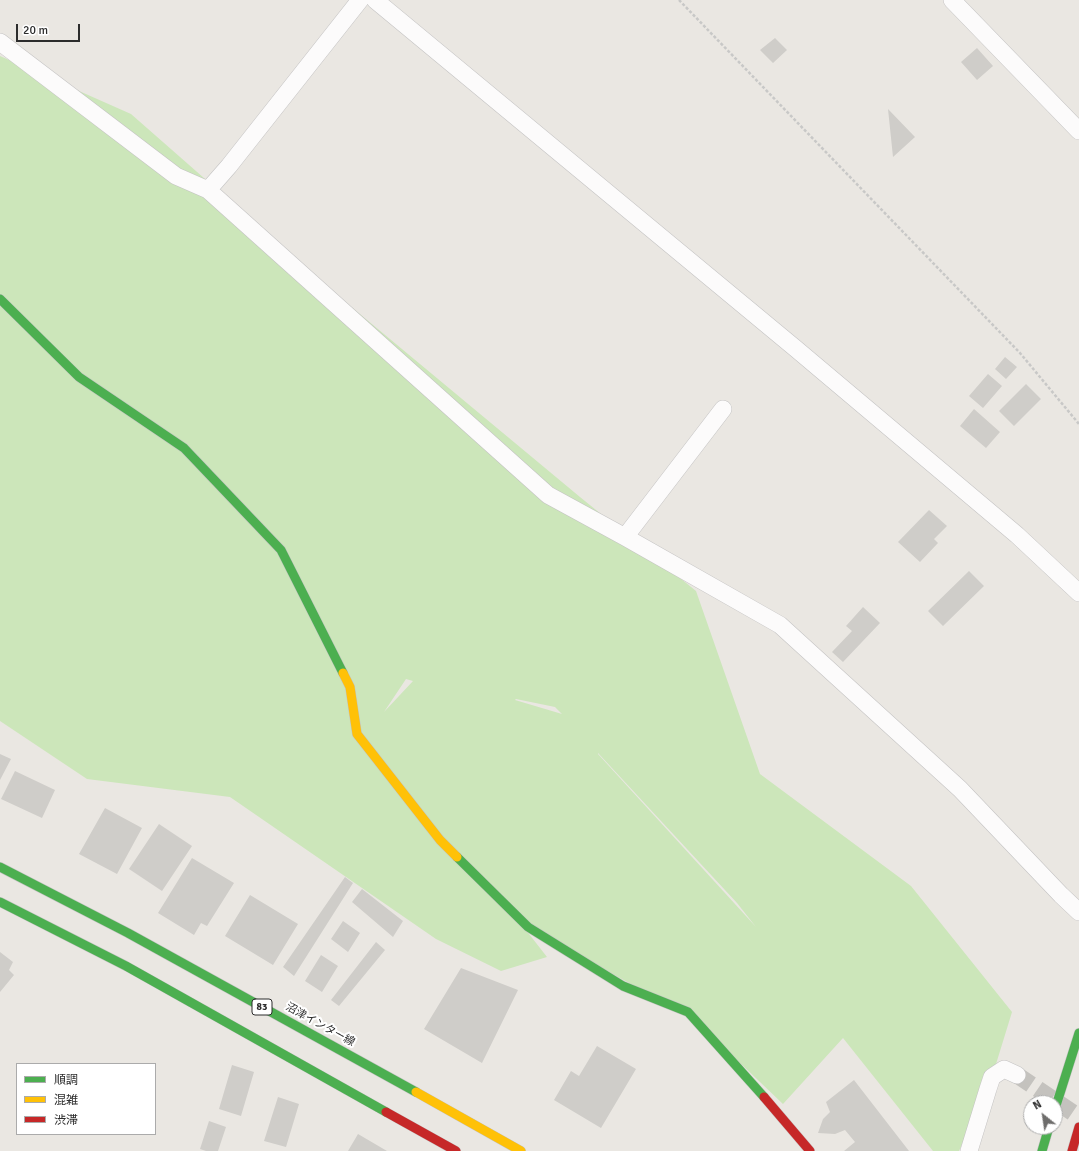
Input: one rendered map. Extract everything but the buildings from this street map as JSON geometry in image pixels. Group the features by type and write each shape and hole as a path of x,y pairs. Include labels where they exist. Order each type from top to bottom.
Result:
{"main road":[{"path":"0,299 79,377 184,448 281,550 350,687 358,734 440,840 528,927 622,986 688,1012 760,1092 810,1151"},
{"name":"沼津インター線","path":"0,867 134,937 290,1022 521,1151"},
{"path":"0,902 126,966 456,1151"},
{"path":"1059,1095 1079,1033"},
{"path":"1072,1151 1079,1127"},
{"path":"1042,1151 1047,1135"}],"street":[{"path":"208,190 229,166 360,0"},
{"path":"375,0 783,338 1011,530 1079,593"},
{"path":"952,0 1079,130"},
{"path":"0,42 176,176 208,190 548,495 780,625 960,789 1079,912"},
{"path":"625,537 723,409"},
{"path":"969,1151 992,1077 1004,1069 1017,1075"}],"path":[{"path":"679,0 1020,353 1079,424"}],"green space":[{"path":"0,56 131,114 343,300 580,497 696,591 760,774 911,886 1012,1012 992,1077 959,1151 933,1151 843,1038 783,1104 694,1019 528,927 483,875 547,957 501,971 436,939 230,797 87,779 0,721","holes":["406,679 413,681 384,712","515,700 555,707 562,714","598,754 737,903 756,927"]}],"tunnel":[{"path":"1017,1075 1079,1117"}],"traffic: fast":[{"path":"0,299 79,377 184,448 281,550 343,673"},
{"path":"457,857 528,927 623,986 688,1012 764,1097"},
{"path":"0,867 128,933 416,1092"},
{"path":"0,902 126,966 386,1112"},
{"path":"1059,1095 1079,1033"},
{"path":"1042,1151 1047,1135"}],"traffic: slow":[{"path":"343,673 350,687 357,734 440,840 457,857"},
{"path":"416,1092 521,1151"}],"traffic: jam":[{"path":"764,1097 810,1151"},
{"path":"386,1112 456,1151"},
{"path":"1072,1151 1079,1127"}]}
